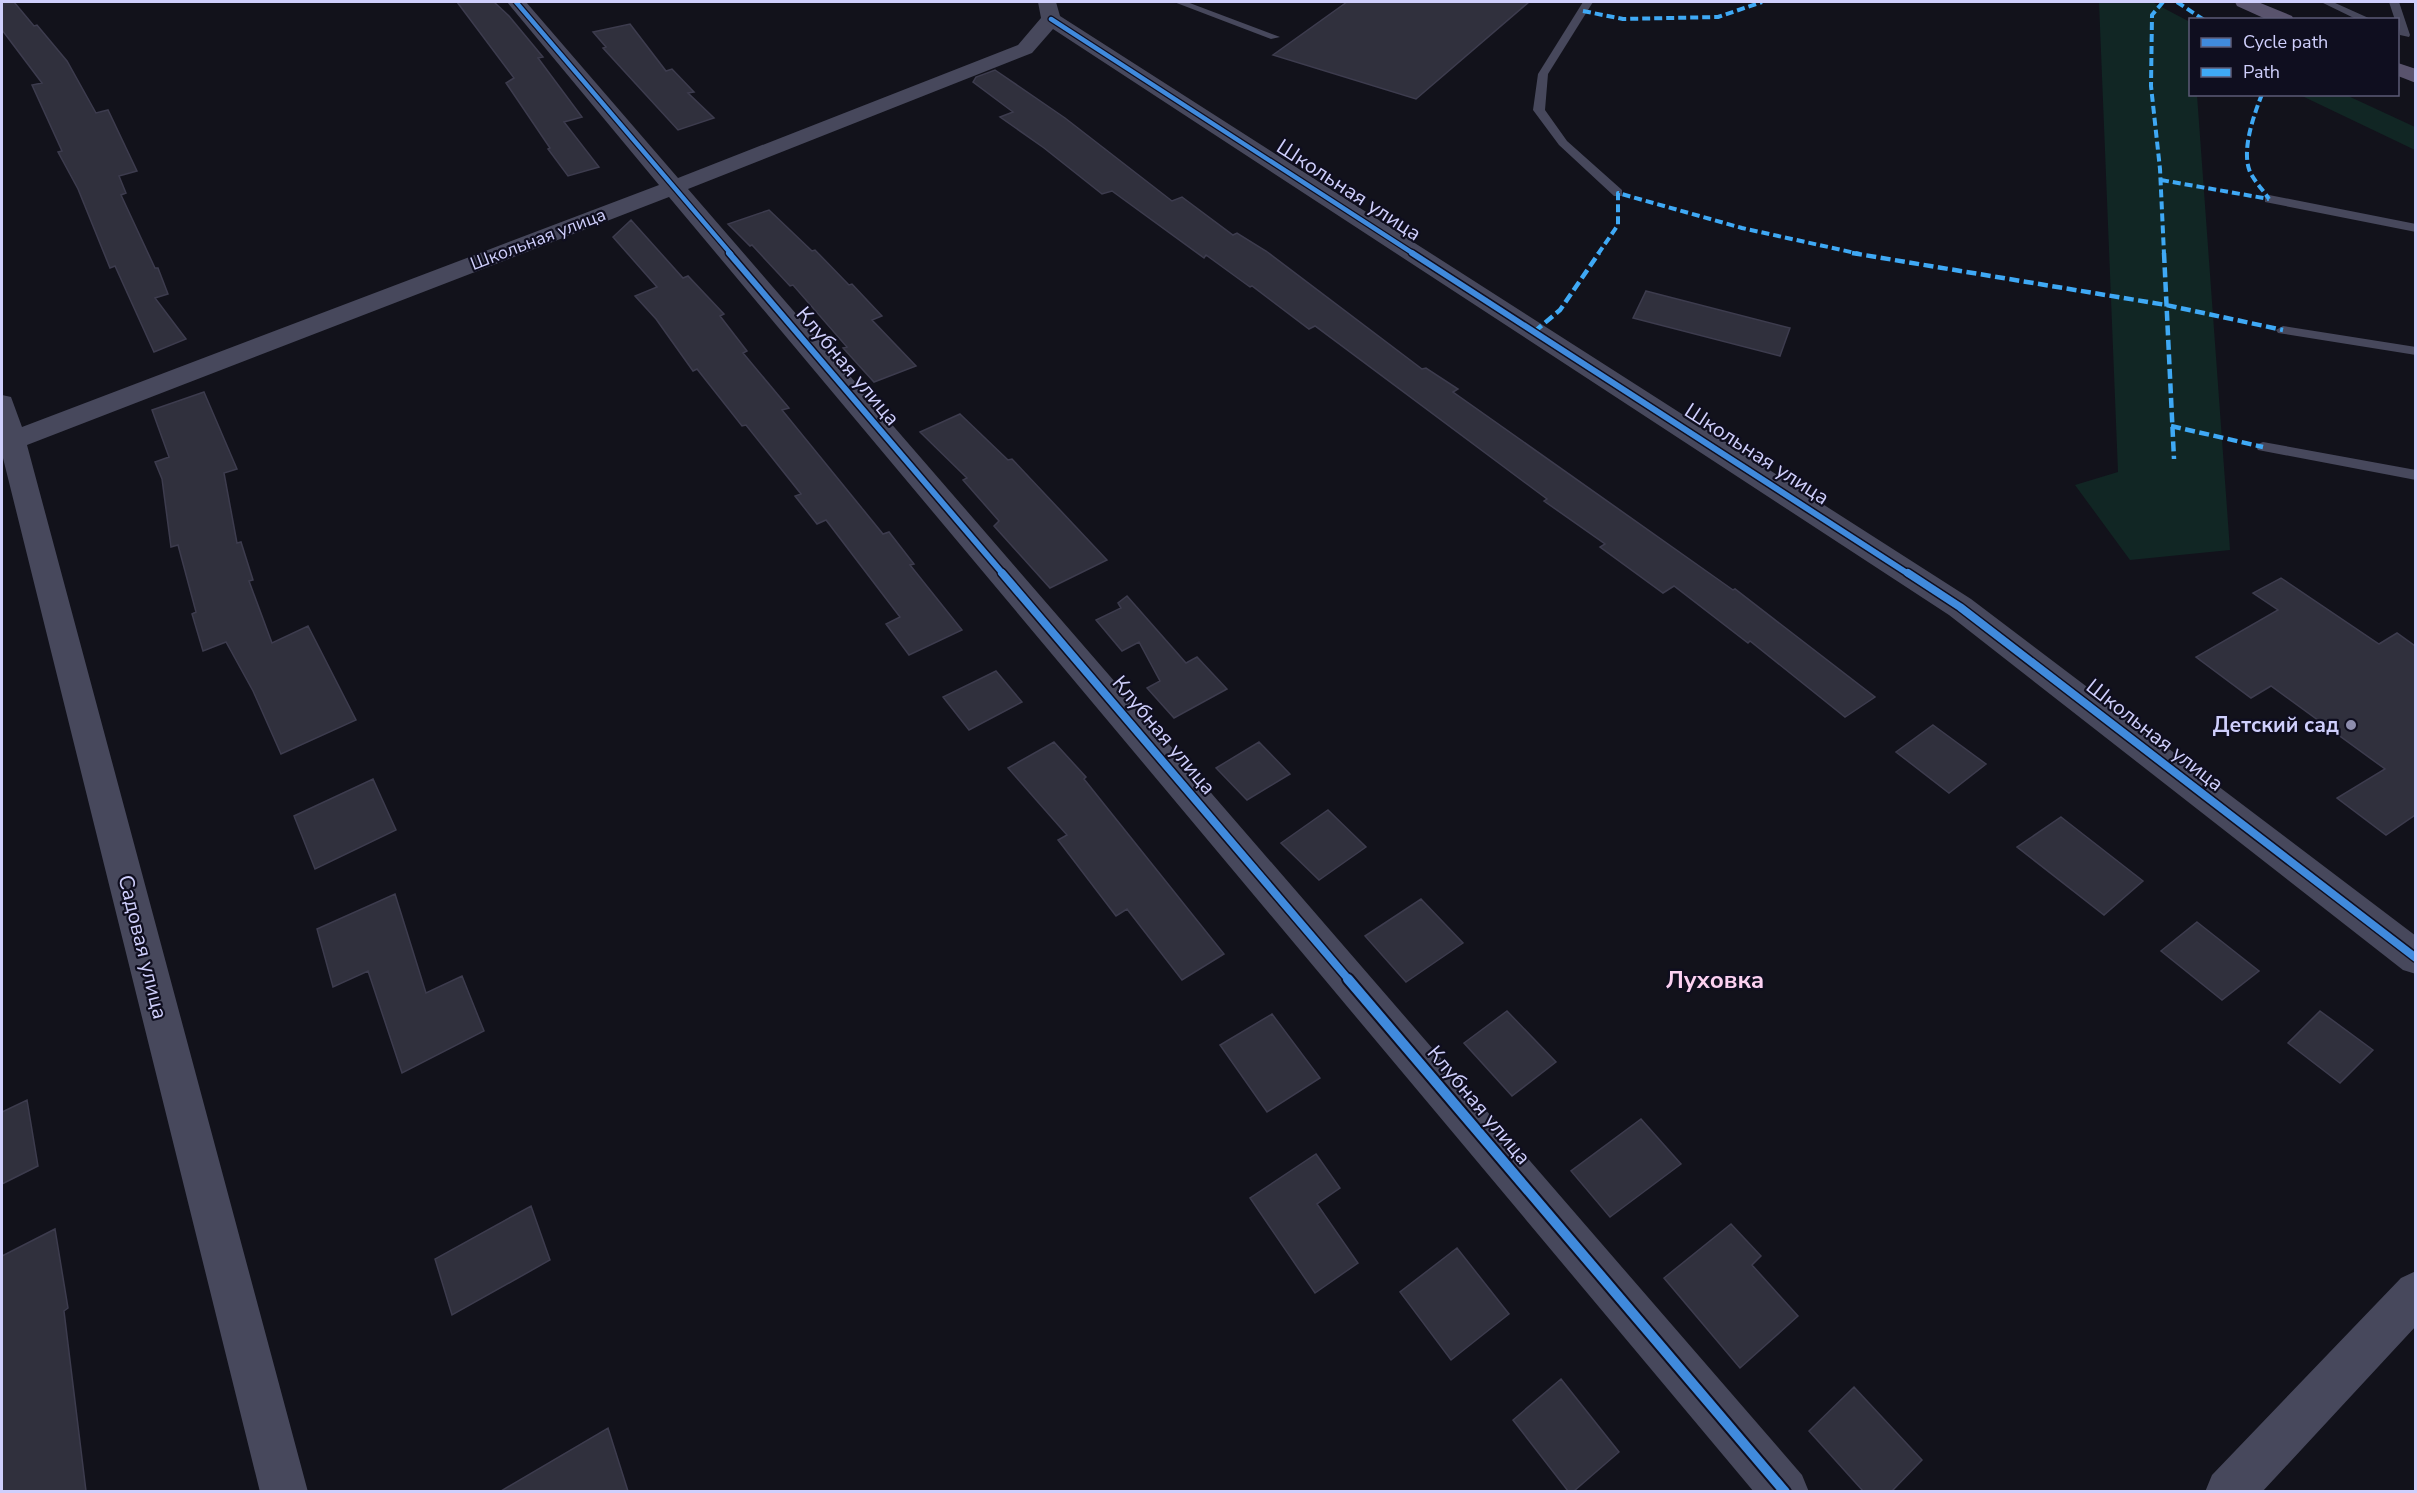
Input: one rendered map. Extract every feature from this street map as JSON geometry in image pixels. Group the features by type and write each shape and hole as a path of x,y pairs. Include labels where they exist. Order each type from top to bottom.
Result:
{"main road":[{"path":"2244,2 2280,18"},
{"path":"2399,70 2415,77"}],"street":[{"name":"Клубная улица","path":"516,2 672,188 1785,1491"},
{"name":"Школьная улица","path":"12,441 672,188 1025,48 1049,10 1960,607 2415,958"},
{"name":"Садовая улица","path":"2,403 284,1491"},
{"path":"2229,1491 2415,1293"}],"lane":[{"path":"1179,2 1275,37"},
{"path":"1588,2 1543,74 1539,110 1563,143 1618,193"},
{"path":"2326,2 2363,18"},
{"path":"2394,2 2398,18"},
{"path":"2401,34 2415,40"},
{"path":"2269,199 2415,228"},
{"path":"2283,330 2415,351"},
{"path":"2263,447 2415,475"}],"green space":[{"path":"2099,2 2152,2 2189,21 2189,96 2197,96 2230,550 2130,560 2075,485 2118,472"},
{"path":"2302,96 2348,96 2415,127 2415,150"}],"building":[{"path":"2,2 14,2 34,26 37,25 67,61 96,113 108,110 137,171 119,176 126,193 121,195 155,268 158,268 168,294 155,298 186,339 154,352 115,266 110,268 78,189 58,152 62,151 32,85 42,83 2,30"},
{"path":"457,2 494,2 509,16 543,57 538,58 582,117 564,122 599,167 568,176 506,83 514,78"},
{"path":"1347,2 1529,2 1416,99 1273,55"},
{"path":"630,24 666,71 672,69 694,92 688,93 714,118 678,130 603,48 606,47 593,32"},
{"path":"995,70 1065,118 1172,201 1182,197 1233,235 1237,233 1266,251 1422,369 1426,368 1458,389 1453,392 1733,590 1735,589 1875,697 1845,717 1750,641 1748,643 1674,586 1663,593 1600,547 1605,544 1544,501 1547,499 1315,326 1309,329 1252,286 1250,287 1206,255 1204,258 1112,191 1102,194 1000,117 1013,112 973,82 976,77"},
{"path":"769,210 812,251 815,250 849,285 852,284 882,316 872,320 916,366 874,382 843,348 847,347 793,285 790,286 752,245 750,246 728,224"},
{"path":"631,220 683,278 688,276 724,314 720,316 747,351 743,353 789,408 782,410 883,534 889,532 914,564 910,565 962,630 909,655 886,624 900,617 826,520 817,524 795,496 801,494 746,425 742,426 697,369 693,371 656,319 635,296 657,287 613,237"},
{"path":"1646,291 1790,328 1780,356 1633,318"},
{"path":"204,392 237,469 224,473 237,543 241,542 253,580 249,581 272,643 308,626 356,720 281,754 253,691 226,642 203,651 192,614 196,612 178,545 171,547 162,479 155,462 169,457 152,410"},
{"path":"960,414 1008,460 1012,459 1107,560 1050,588 994,526 999,521 963,480 967,478 920,432"},
{"name":"Детский сад","path":"2281,578 2379,644 2397,633 2415,646 2415,815 2386,835 2337,798 2385,769 2271,686 2251,698 2196,657 2278,610 2253,593"},
{"path":"1127,596 1186,663 1197,657 1227,689 1174,718 1147,688 1160,681 1139,642 1122,651 1096,620 1121,608 1118,603"},
{"path":"996,671 1022,702 969,730 943,697"},
{"path":"1933,725 1986,764 1949,793 1896,752"},
{"path":"1054,742 1086,777 1084,779 1224,954 1182,980 1127,909 1116,916 1058,840 1067,835 1008,768"},
{"path":"1259,742 1290,774 1247,800 1216,768"},
{"path":"373,779 396,830 315,869 294,816"},
{"path":"1328,810 1366,847 1319,880 1281,843"},
{"path":"2061,817 2143,881 2104,915 2017,847"},
{"path":"395,894 426,993 462,976 484,1031 402,1073 368,971 333,987 317,929"},
{"path":"1421,899 1463,943 1406,982 1365,936"},
{"path":"2197,922 2259,971 2222,1000 2161,951"},
{"path":"1507,1011 1556,1062 1512,1096 1464,1043"},
{"path":"2320,1011 2373,1050 2340,1083 2288,1043"},
{"path":"1272,1014 1320,1078 1267,1112 1220,1045"},
{"path":"27,1100 38,1166 2,1184 2,1112"},
{"path":"1641,1119 1681,1164 1610,1217 1571,1171"},
{"path":"1316,1154 1340,1188 1317,1204 1358,1263 1315,1293 1250,1198"},
{"path":"531,1206 550,1260 452,1315 435,1259"},
{"path":"1731,1224 1761,1256 1752,1265 1798,1316 1740,1368 1664,1278"},
{"path":"55,1229 68,1308 64,1311 86,1491 2,1491 2,1256"},
{"path":"1457,1248 1509,1314 1451,1360 1400,1292"},
{"path":"1561,1379 1619,1452 1574,1491 1568,1491 1513,1420"},
{"path":"1854,1387 1922,1460 1892,1491 1863,1491 1809,1431"},
{"path":"608,1428 628,1491 501,1491"}],"marked path":[{"path":"1583,11 1623,19 1718,17 1762,2"},
{"path":"2163,2 2152,15 2151,86 2160,169 2174,459"},
{"path":"2177,2 2201,18"},
{"path":"2261,96 2250,138 2248,163 2253,177 2269,199"},
{"path":"2161,180 2269,199"},
{"path":"1534,332 1560,310 1618,225 1618,193 1742,228 1854,253 2166,305 2283,330"},
{"path":"2171,426 2263,447"}],"cycle path":[{"path":"516,2 1785,1492"},
{"path":"1051,19 1960,607 2416,958"}],"place":[{"name":"Детский сад","path":"2351,725"}],"district":[{"name":"Луховка","path":"1715,980"}]}
